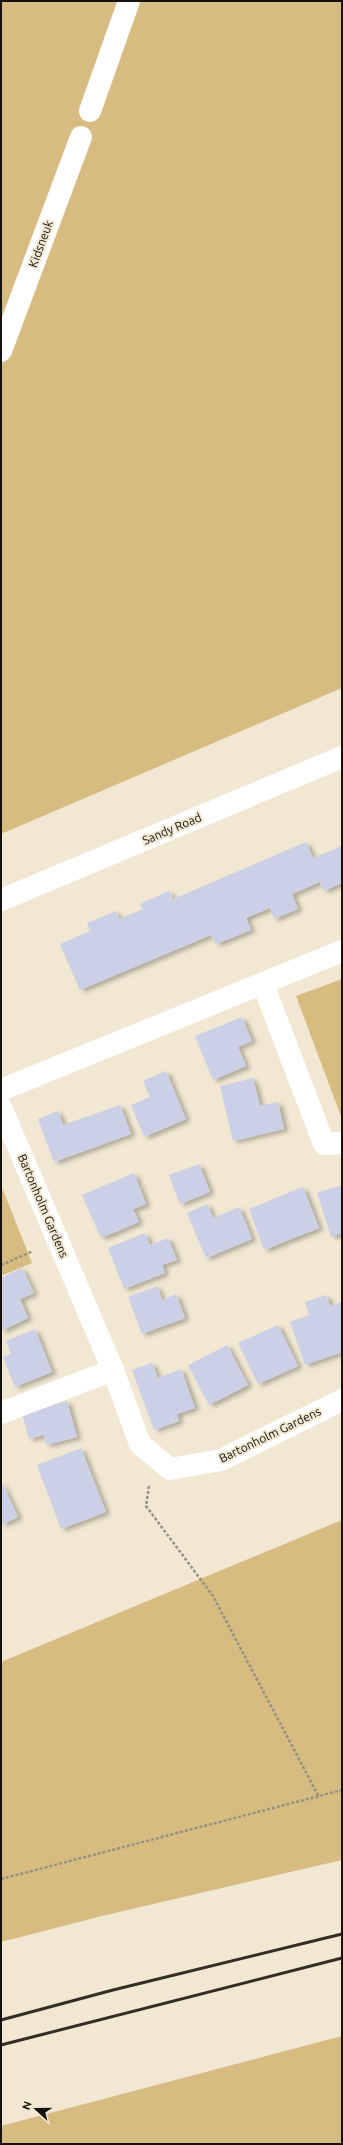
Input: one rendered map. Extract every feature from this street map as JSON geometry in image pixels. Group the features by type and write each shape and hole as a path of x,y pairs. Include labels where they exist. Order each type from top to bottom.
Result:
{"street":[{"path":"90,111 128,1"},
{"name":"Kidsneuk","path":"1,351 80,136"},
{"name":"Sandy Road","path":"1,900 342,757"},
{"path":"1,1090 342,951"},
{"path":"263,984 324,1144 342,1143"},
{"name":"Bartonholm Gardens","path":"1,1107 113,1370 140,1444 170,1469 221,1460 342,1400"},
{"path":"1,1413 113,1370"}],"path":[{"path":"1,1265 58,1241"},
{"path":"154,1456 146,1506 213,1596 319,1797"},
{"path":"1,1879 342,1790"}],"shaded area":[{"path":"1,1 342,1 342,688 1,834"},
{"path":"342,979 342,1119 296,996"},
{"path":"1,1185 32,1263 1,1276"},
{"path":"342,1520 342,1860 102,1916 1,1942 1,1662"},
{"path":"342,2036 342,2144 1,2144 1,2126"}],"building":[{"path":"306,842 313,858 342,846 342,883 324,891 320,882 292,894 298,909 274,919 270,908 246,918 251,930 216,944 211,935 80,990 60,944 90,931 87,923 116,911 119,919 143,909 140,904 169,891 173,899"},
{"path":"242,1017 252,1041 238,1047 246,1066 213,1080 195,1036"},
{"path":"166,1071 186,1119 144,1137 131,1105 150,1097 143,1081"},
{"path":"253,1078 260,1106 278,1102 284,1129 233,1141 220,1086"},
{"path":"120,1105 131,1134 54,1162 38,1119 58,1111 63,1125"},
{"path":"199,1164 210,1192 180,1204 169,1175"},
{"path":"134,1173 146,1204 133,1209 139,1222 101,1238 82,1195"},
{"path":"342,1185 342,1233 331,1237 317,1193"},
{"path":"303,1187 319,1228 264,1250 249,1209"},
{"path":"207,1204 213,1218 239,1207 252,1239 206,1258 187,1213"},
{"path":"145,1233 150,1245 168,1238 177,1260 162,1265 165,1273 124,1289 108,1248"},
{"path":"22,1268 34,1293 20,1299 28,1318 1,1331 1,1278"},
{"path":"157,1286 162,1300 176,1294 185,1318 142,1334 128,1297"},
{"path":"326,1295 330,1306 342,1302 342,1352 305,1365 290,1322 309,1315 305,1302"},
{"path":"278,1325 298,1366 258,1384 238,1343"},
{"path":"35,1329 52,1372 15,1387 3,1357 11,1354 6,1341"},
{"path":"227,1345 248,1385 209,1405 188,1365"},
{"path":"152,1363 158,1378 181,1369 195,1408 177,1414 179,1421 154,1430 132,1370"},
{"path":"67,1401 77,1437 46,1445 44,1435 29,1439 22,1413"},
{"path":"81,1448 106,1512 61,1529 37,1465"},
{"path":"1,1481 18,1517 1,1525"}],"railway":[{"path":"1,2020 113,1990 342,1934"},
{"path":"1,2045 342,1958"}]}
